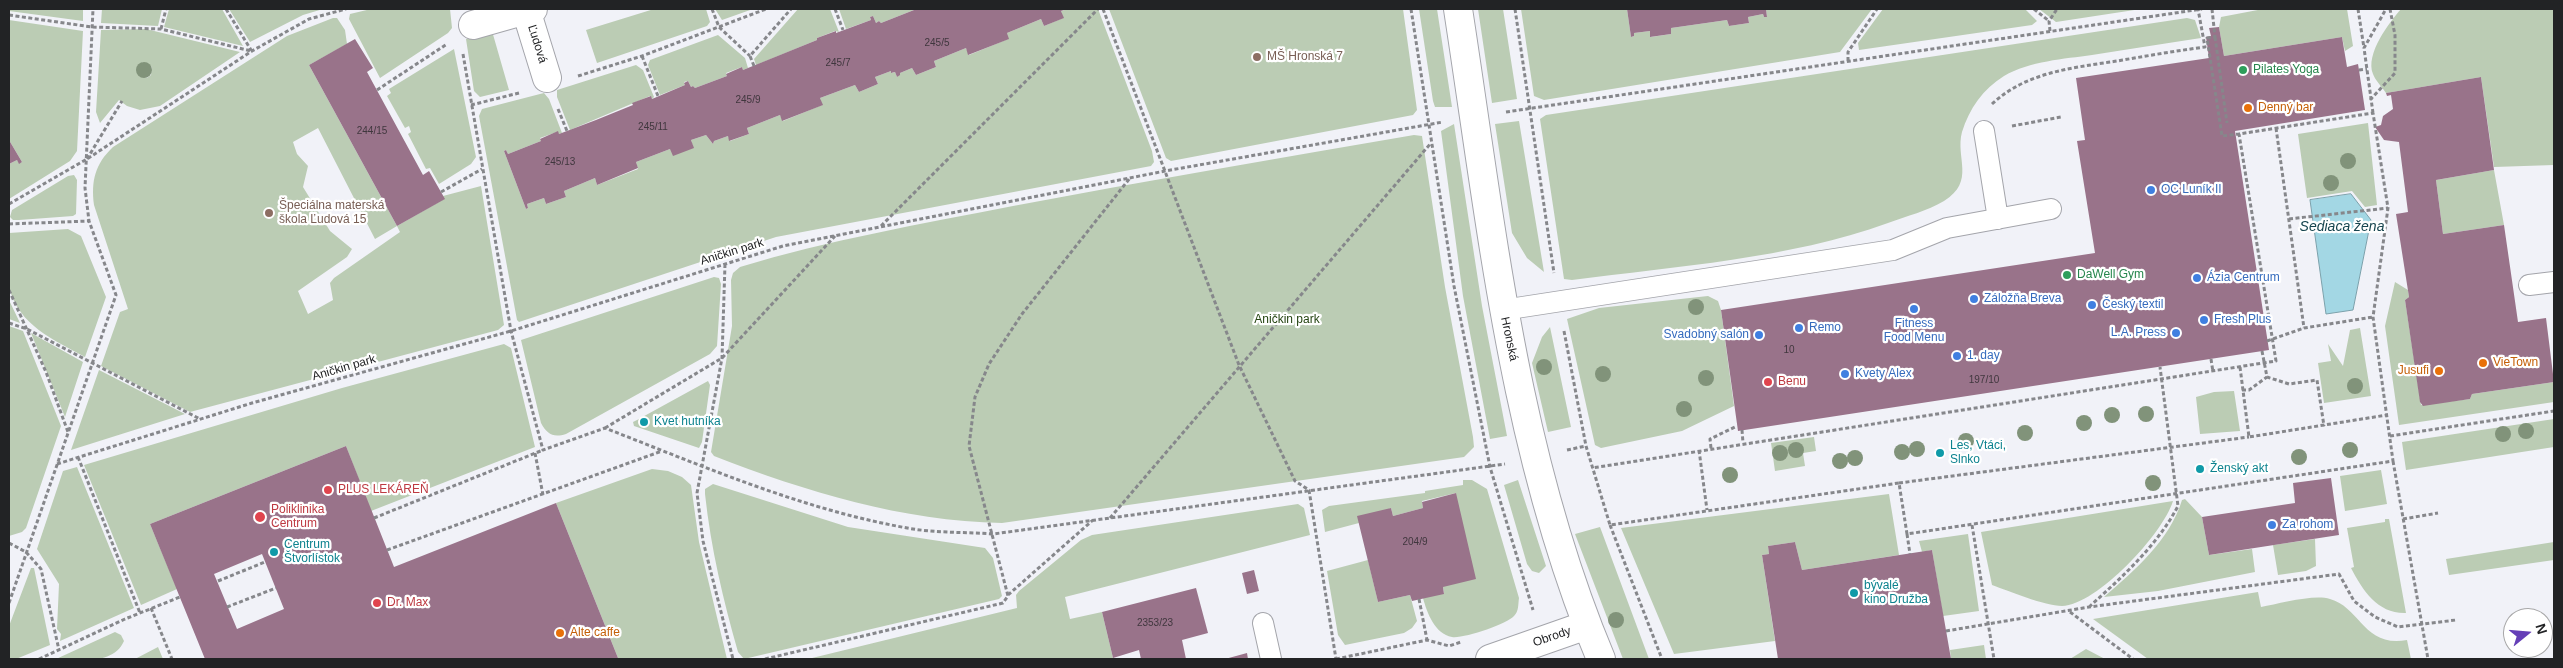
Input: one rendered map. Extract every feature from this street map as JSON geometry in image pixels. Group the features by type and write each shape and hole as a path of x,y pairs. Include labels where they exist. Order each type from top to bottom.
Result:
{"street":[{"name":"Hronská","path":"1458,9 1503,310 1534,457 1556,537 1601,659"},
{"name":"Ľudová","path":"462,33 530,10 547,78"},
{"name":"Obrody","path":"1490,659 1587,625"}],"lane":[{"path":"1984,131 1998,219"},
{"path":"1503,310 1893,250 1947,228 2050,209"},
{"path":"2529,285 2554,282"},
{"path":"1262,623 1271,659"}],"path":[{"path":"9,603 116,295 89,221 85,188 93,9"},
{"path":"161,29 166,9"},
{"path":"226,9 252,51"},
{"path":"9,204 87,159 252,51 309,19 346,9"},
{"path":"712,9 719,27 750,56 754,66"},
{"path":"577,77 642,56 766,9"},
{"path":"750,56 791,9"},
{"path":"835,9 843,30"},
{"path":"880,226 1098,9"},
{"path":"1103,9 1239,365 1295,481 1309,490 1336,659 1427,640 1419,600"},
{"path":"1411,9 1454,286 1490,467 1541,640"},
{"path":"1515,9 1530,109 2202,9"},
{"path":"1848,62 1848,52 1877,9"},
{"path":"2034,9 2049,21"},
{"path":"2050,31 2049,21 2057,9"},
{"path":"2061,117 1984,131 1985,117 1990,106 2004,92 2027,80 2071,68 2204,47 2198,9"},
{"path":"2212,9 2227,124"},
{"path":"2358,9 2370,100 2388,208 2373,317 2403,519 2428,659"},
{"path":"2364,48 2388,9"},
{"path":"2370,100 2395,72 2395,35 2388,9"},
{"path":"9,15 92,27 161,29 252,51"},
{"path":"377,90 462,33"},
{"path":"2215,37 2207,38 2222,136 2372,113"},
{"path":"642,56 658,96"},
{"path":"2359,70 2366,69"},
{"path":"522,92 471,105 511,331 543,450"},
{"path":"87,159 122,101"},
{"name":"Aničkin park","path":"57,464 200,419 511,331 783,246 1165,171 1429,124"},
{"path":"2276,128 2304,328"},
{"path":"1662,659 1610,525 1592,468 2276,361 2239,134"},
{"path":"1110,518 1431,143"},
{"path":"440,192 482,169"},
{"path":"1008,596 969,446 975,397 980,380 1022,314 1131,178"},
{"path":"2289,219 2388,208"},
{"path":"9,224 89,221"},
{"path":"374,518 535,453 605,428 722,358 835,235"},
{"path":"725,264 722,358 697,493 703,541 733,659"},
{"path":"9,290 27,329 68,433"},
{"path":"2267,341 2304,328 2373,317"},
{"path":"9,323 27,329 200,419"},
{"path":"2262,352 2267,377"},
{"path":"2211,359 2213,372"},
{"path":"2089,607 2135,563 2170,522 2178,506 2178,493 2160,367"},
{"path":"2240,367 2249,437"},
{"path":"2267,377 2289,384 2316,380 2324,426"},
{"path":"2242,390 2249,390 2267,377"},
{"path":"2390,436 2554,411"},
{"path":"1610,525 1899,483 2249,437 2388,415"},
{"path":"1711,448 1710,439 1737,426"},
{"path":"605,428 701,465 833,512 914,529 993,534 1490,467"},
{"path":"1742,430 1743,443"},
{"path":"386,550 543,495 663,450"},
{"path":"1699,450 1707,510"},
{"path":"535,453 543,495"},
{"path":"78,457 140,613"},
{"path":"1907,534 2394,461"},
{"path":"1899,483 1910,554"},
{"path":"2403,519 2438,513"},
{"path":"765,659 1003,603 1008,596 1094,520"},
{"path":"1972,525 1994,659"},
{"path":"9,542 26,552 41,569 60,650"},
{"path":"218,582 265,562"},
{"path":"1946,630 2069,612 2089,607 2339,574 2354,601 2374,617 2398,627 2456,620"},
{"path":"227,607 276,588"},
{"path":"39,659 151,608 180,597"},
{"path":"151,608 172,659"},
{"path":"2069,612 2133,659"}],"green space":[{"path":"9,9 83,9 83,21 9,11"},
{"path":"102,9 162,9 158,26 101,23"},
{"path":"169,9 222,9 243,46 164,27"},
{"path":"229,9 323,9 303,15 250,42"},
{"path":"371,9 450,9 452,28 448,33 380,78 349,19 350,14"},
{"path":"654,9 706,9 710,22 707,26 597,63 586,30"},
{"path":"715,9 753,9 722,20"},
{"path":"798,9 830,9 839,32 835,31 817,38 817,40 756,65 754,59"},
{"path":"839,9 914,10 881,23 879,21 876,23 873,16 870,17 871,20 846,29"},
{"path":"1068,9 1098,9 1152,151 1154,162 1151,166 776,237 519,322 517,320 479,116 482,109 544,93 549,99 562,133 559,134 557,132 540,138 541,141 508,154 506,150 504,151 526,209 528,208 527,204 544,198 546,204 566,197 564,191 595,178 597,185 638,169 636,162 670,149 693,147 691,140 706,135 713,144 714,141 728,136 730,141 749,134 747,128 780,115 783,121 822,105 820,98 855,85 859,92 878,84 875,77 891,71 892,73 895,72 897,77 900,73 912,68 916,75 936,67 934,61 966,48 969,55 1008,39 1007,33 1041,19 1044,26 1063,18 1061,11"},
{"name":"MŠ Hronská 7","path":"1109,9 1403,9 1417,110 1413,115 1171,161 1166,158"},
{"path":"1419,9 1437,9 1452,107 1435,107"},
{"path":"1478,9 1503,9 1517,99 1492,103"},
{"path":"1521,9 1627,9 1631,37 1634,36 1634,33 1650,31 1651,37 1671,34 1671,28 1727,20 1729,26 1749,23 1748,17 1763,14 1764,17 1767,17 1766,9 1872,9 1840,52 1544,100 1534,96"},
{"path":"1883,9 2025,9 2037,21 2032,25 1859,50 1858,43"},
{"path":"2039,9 2141,9 2056,22"},
{"path":"2263,9 2347,9 2353,46 2345,51 2342,37 2224,56 2219,27 2221,17"},
{"path":"2401,9 2554,9 2554,165 2494,167 2481,77 2386,93 2373,74 2371,66 2372,57 2390,22"},
{"name":"Špeciálna materská škola Ľudová 15","path":"333,18 337,18 345,30 347,44 309,65 397,226 444,199 443,196 481,186 504,325 498,330 190,412 101,366 120,312 128,309 94,205 93,188 96,173 98,166 113,147 287,36","holes":["318,128 375,239 397,226 400,232 334,278 330,283 333,300 308,314 298,291 347,257 352,249 330,231 303,187 308,166 297,154 293,142"]},
{"path":"2187,18 2195,20 2201,38 2047,61 2014,71 1996,81 1978,100 1962,132 1962,177 1959,185 1954,193 1931,208 1850,235 1772,253 1732,260 1572,280 1564,279 1540,119 1546,115"},
{"path":"9,20 83,31 77,151 70,161 9,199 9,164 17,160 19,163 22,162 9,140"},
{"path":"146,29 240,52 160,106 140,110 127,106 119,100 100,123 96,112 101,30","holes":["143,62 152,67 151,75 147,78 139,76 137,67"]},
{"path":"492,31 509,90 480,97 474,91 466,39"},
{"path":"718,35 745,58 748,68 743,70 742,67 726,73 727,76 695,88 691,87 688,81 684,82 685,85 660,95 648,65 650,60"},
{"path":"454,49 476,157 471,164 439,184 430,168 426,169 408,134 411,132 409,126 405,128 387,96 391,93 389,89"},
{"path":"636,65 643,70 654,97 652,99 650,96 570,130 557,97 557,90"},
{"path":"1519,121 1544,272 1527,258 1512,233 1495,124"},
{"path":"2368,123 2377,205 2365,207 2352,191 2307,198 2298,134"},
{"path":"1454,124 1482,306 1507,436 1490,439 1463,296 1441,131"},
{"name":"Aničkin park","path":"1414,135 1422,136 1445,287 1473,437 1474,447 1464,457 1002,523 928,517 855,502 749,469 714,456 711,452 732,326 731,280 733,273 740,267 875,233 944,219"},
{"path":"2494,170 2504,225 2443,234 2436,180"},
{"path":"74,175 77,180 76,214 73,216 19,220 13,220 10,217 12,210 68,176"},
{"path":"68,229 81,236 106,297 85,357 50,337 29,322 14,300 8,281 9,233"},
{"path":"714,277 719,278 721,284 717,346 710,354 566,434 554,435 546,430 541,423 521,340"},
{"path":"2395,282 2408,290 2409,297 2405,300 2421,405 2470,399 2472,394 2554,382 2554,402 2399,425 2385,326"},
{"path":"1708,296 1718,301 1721,310 1734,406 1682,431 1601,448 1595,445 1567,319 1599,308"},
{"path":"9,300 20,323 9,319"},
{"path":"9,326 23,331 61,426 26,528 22,532 9,536"},
{"path":"1550,327 1571,427 1548,432 1532,363 1542,337"},
{"path":"2360,328 2371,396 2324,403 2318,363 2331,361 2328,344 2343,366 2350,330"},
{"path":"31,333 83,362 65,417"},
{"path":"504,344 511,348 535,447 371,511 346,446 150,524 177,589 141,605 84,465 342,388"},
{"path":"99,370 185,414 71,450"},
{"path":"708,381 710,385 702,442 699,448 634,426 633,422"},
{"path":"2234,391 2240,431 2200,434 2196,397 2214,392"},
{"path":"2554,419 2554,447 2406,470 2402,442"},
{"path":"1814,437 1816,451 1803,453 1805,466 1775,471 1771,443"},
{"path":"77,467 134,608 60,641 61,634 57,629 59,584 37,549 63,471"},
{"path":"652,469 668,471 682,477 691,485 699,542 727,659 615,659 618,658 556,503"},
{"path":"2381,470 2387,504 2345,511 2340,476"},
{"path":"1463,480 1472,480 1487,489 1519,598 1517,612 1510,619 1475,633 1452,637 1441,632 1436,627 1429,616 1423,598 1444,593 1443,587 1456,493 1422,501 1423,508 1393,516 1391,508 1359,523 1325,532 1322,510 1329,506 1425,493 1425,491 1463,485"},
{"path":"1518,480 1546,566 1539,573 1532,571 1527,564 1504,485"},
{"path":"713,484 848,527 985,548 993,558 1002,596 999,599 744,659 738,652 718,574 705,494 705,489"},
{"path":"1889,494 1899,555 1802,570 1795,542 1768,546 1769,554 1762,555 1775,641 1674,654 1621,528"},
{"path":"2185,499 2202,517 2209,555 2252,549 2255,572 2158,591 2104,597 2150,554 2169,528 2182,500"},
{"path":"2173,501 2167,515 2156,531 2127,566 2093,594 2076,603 2062,606 2046,604 1992,585 1981,532"},
{"path":"1298,504 1304,508 1310,535 1065,597 1070,619 1102,612 1113,658 808,659 1017,608 1016,595 1019,591 1081,540 1092,535"},
{"path":"2385,519 2389,519 2406,613 2387,610 2372,600 2351,568 2354,567 2347,528 2385,522"},
{"path":"1600,527 1649,659 1623,659 1575,534"},
{"path":"1968,534 1979,611 1943,616 1932,550 1922,552 1919,541"},
{"path":"2315,539 2316,566 2306,571 2278,575 2273,545"},
{"path":"2554,542 2554,560 2449,575 2446,559"},
{"path":"1368,560 1378,602 1410,595 1417,621 1412,628 1404,633 1345,645 1338,635 1327,571"},
{"path":"31,568 34,568 50,645 16,659 9,659 9,626"},
{"path":"2258,592 2261,607 2315,598 2330,599 2340,603 2372,633 2381,638 2393,641 2407,640 2411,659 2148,659 2093,619"},
{"path":"115,632 121,635 124,641 119,649 112,654 103,658 84,660 56,659"},
{"path":"1984,645 1986,659 1951,659 1950,650"},
{"path":"158,647 163,659 135,659"},
{"path":"2086,649 2105,659 2070,659"}],"water":[{"name":"Sediaca žena","path":"2351,194 2371,220 2353,310 2326,314 2310,200"}],"building":[{"path":"913,9 1067,9 1061,11 1064,18 1044,26 1041,19 1007,33 1009,39 968,55 966,48 934,61 936,67 916,75 912,68 900,73 897,77 895,72 891,73 891,71 875,77 878,84 859,92 855,85 820,98 823,105 782,121 780,115 747,128 749,134 729,141 728,136 714,141 713,144 706,135 691,140 694,148 673,156 670,149 636,162 638,168 597,185 595,178 564,191 566,197 546,204 544,198 527,204 528,208 526,209 504,151 506,150 508,154 541,141 540,139 558,131 559,134 651,96 652,99 685,85 684,83 688,81 691,87 695,88 727,76 726,74 742,67 743,70 817,40 817,38 871,20 870,17 873,16 876,23 879,21 881,23"},
{"path":"1627,9 1766,9 1767,17 1764,17 1763,14 1748,17 1749,23 1729,26 1727,20 1671,28 1671,34 1650,37 1650,31 1634,33 1634,36 1631,37"},
{"name":"OC Luník II","path":"2219,27 2224,56 2342,37 2347,67 2358,64 2359,70 2365,110 2235,131 2269,350 1738,431 1721,310 2095,253 2077,141 2085,140 2076,78 2209,58 2206,37 2211,36 2209,28"},
{"path":"355,39 373,68 367,72 423,175 429,171 445,199 397,226 309,65"},
{"path":"2481,77 2494,170 2436,180 2443,234 2504,225 2518,322 2546,318 2554,382 2472,394 2470,399 2423,406 2420,402 2405,300 2409,297 2396,214 2408,212 2399,142 2384,140 2375,127 2381,125 2383,116 2393,109 2391,95 2387,96 2386,93"},
{"path":"9,140 22,162 19,164 17,160 9,164"},
{"name":"Centrum Štvorlístok","path":"346,446 394,567 556,503 618,658 205,659 150,524","holes":["262,554 284,609 237,629 214,574"]},
{"path":"2331,478 2339,535 2209,555 2202,517 2295,503 2293,483"},
{"path":"1456,493 1476,579 1443,587 1444,594 1412,601 1410,595 1378,602 1357,516 1391,508 1393,516 1423,508 1422,502"},
{"name":"bývalé kino Družba","path":"1795,542 1802,570 1932,550 1951,659 1778,659 1762,555 1769,554 1768,546"},
{"path":"1254,570 1259,591 1247,594 1242,573"},
{"path":"1196,588 1208,633 1182,640 1186,659 1141,659 1139,650 1113,658 1102,612"},
{"path":"1247,653 1248,659 1225,659"}],"place":[{"name":"MŠ Hronská 7","path":"1257,57"},
{"name":"Pilates Yoga","path":"2243,70"},
{"name":"Denný bar","path":"2248,108"},
{"name":"OC Luník II","path":"2151,190"},
{"name":"Špeciálna materská škola Ľudová 15","path":"269,213"},
{"name":"DaWell Gym","path":"2067,275"},
{"name":"Ázia Centrum","path":"2197,278"},
{"name":"Záložňa Breva","path":"1974,299"},
{"name":"Český textil","path":"2092,305"},
{"name":"Fitness Food Menu","path":"1914,309"},
{"name":"Fresh Plus","path":"2204,320"},
{"name":"Remo","path":"1799,328"},
{"name":"L.A. Press","path":"2176,333"},
{"name":"Svadobný salón","path":"1759,335"},
{"name":"1. day","path":"1957,356"},
{"name":"VieTown","path":"2483,363"},
{"name":"Jusufi","path":"2439,371"},
{"name":"Kvety Alex","path":"1845,374"},
{"name":"Benu","path":"1768,382"},
{"name":"Kvet hutníka","path":"644,422"},
{"name":"Les, Vtáci, Slnko","path":"1940,453"},
{"name":"Ženský akt","path":"2200,469"},
{"name":"PLUS LEKÁREŇ","path":"328,490"},
{"name":"Poliklinika Centrum","path":"260,517"},
{"name":"Za rohom","path":"2272,525"},
{"name":"Centrum Štvorlístok","path":"274,552"},
{"name":"bývalé kino Družba","path":"1854,593"},
{"name":"Dr. Max","path":"377,603"},
{"name":"Alte caffe","path":"560,633"}]}
